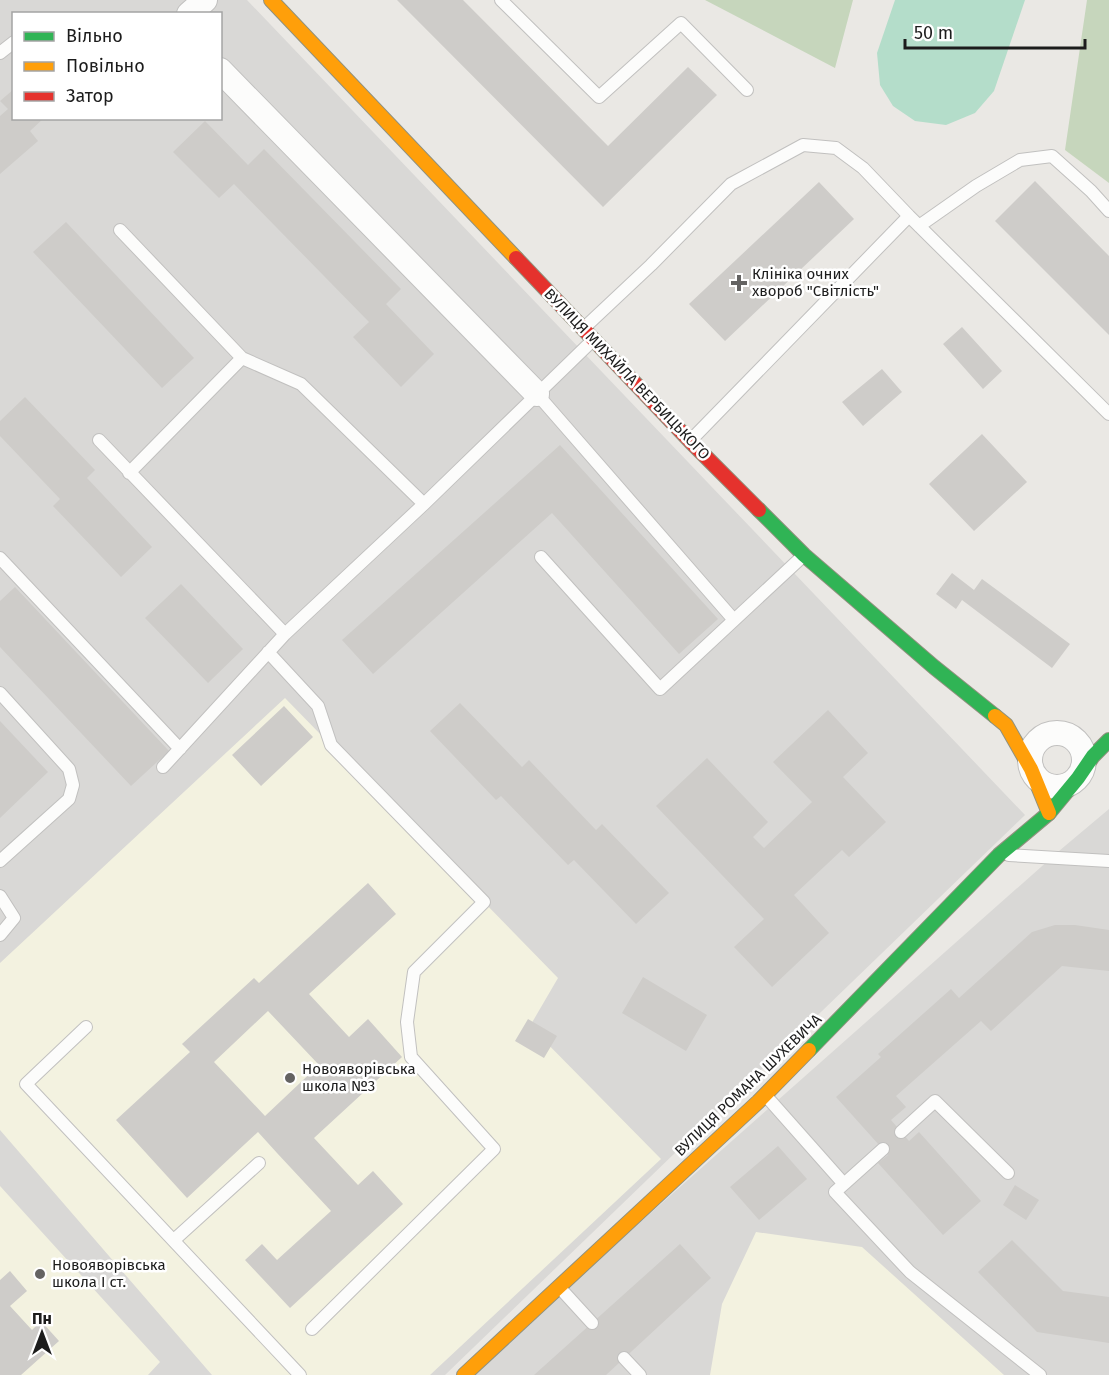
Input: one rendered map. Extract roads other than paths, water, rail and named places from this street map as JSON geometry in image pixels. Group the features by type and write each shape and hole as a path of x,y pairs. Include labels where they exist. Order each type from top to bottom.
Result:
{"street":[{"path":"191,12 206,0"},
{"name":"ВУЛИЦЯ МИХАЙЛА ВЕРБИЦЬКОГО","path":"271,0 690,441 804,555 934,667 1006,725 1031,769"},
{"path":"222,72 537,394"},
{"path":"1006,725 1109,740"},
{"path":"1050,813 1031,769 1030,760 1036,743 1044,737 1058,733 1071,737 1083,752 1083,770 1078,778"},
{"path":"1031,769 1043,784 1061,787 1070,784 1078,778 1093,756 1109,740"},
{"name":"ВУЛИЦЯ РОМАНА ШУХЕВИЧА","path":"464,1375 765,1096 999,855 1050,813 1078,778"}],"lane":[{"path":"501,0 598,97 681,23 747,90"},
{"path":"0,53 12,44"},
{"path":"163,767 285,634 537,394 651,265 731,184 803,145 836,148 863,168 1109,414"},
{"path":"919,226 976,186 1020,160 1052,156 1091,191 1109,211"},
{"path":"690,441 909,216"},
{"path":"120,230 242,358 301,384 424,504"},
{"path":"129,473 242,358"},
{"path":"537,394 734,620"},
{"path":"99,440 285,634"},
{"path":"541,557 660,689 804,555"},
{"path":"0,558 180,749"},
{"path":"268,652 318,706 331,746 484,902 414,972 407,1022 411,1058 494,1149 312,1329"},
{"path":"0,693 69,769 73,785 69,799 0,861"},
{"path":"999,855 1109,861"},
{"path":"0,896 14,918 0,935"},
{"path":"86,1027 26,1084 300,1375"},
{"path":"765,1096 844,1184"},
{"path":"901,1132 935,1101 1008,1173"},
{"path":"882,1149 835,1192 910,1272 1040,1375"},
{"path":"174,1240 259,1163"},
{"path":"559,1287 592,1323"},
{"path":"624,1358 640,1375"}],"place":[{"name":"Клініка очних хвороб \"Світлість\"","path":"739,283"},
{"name":"Новояворівська школа №3","path":"290,1078"},
{"name":"Новояворівська школа І ст.","path":"40,1274"}]}
